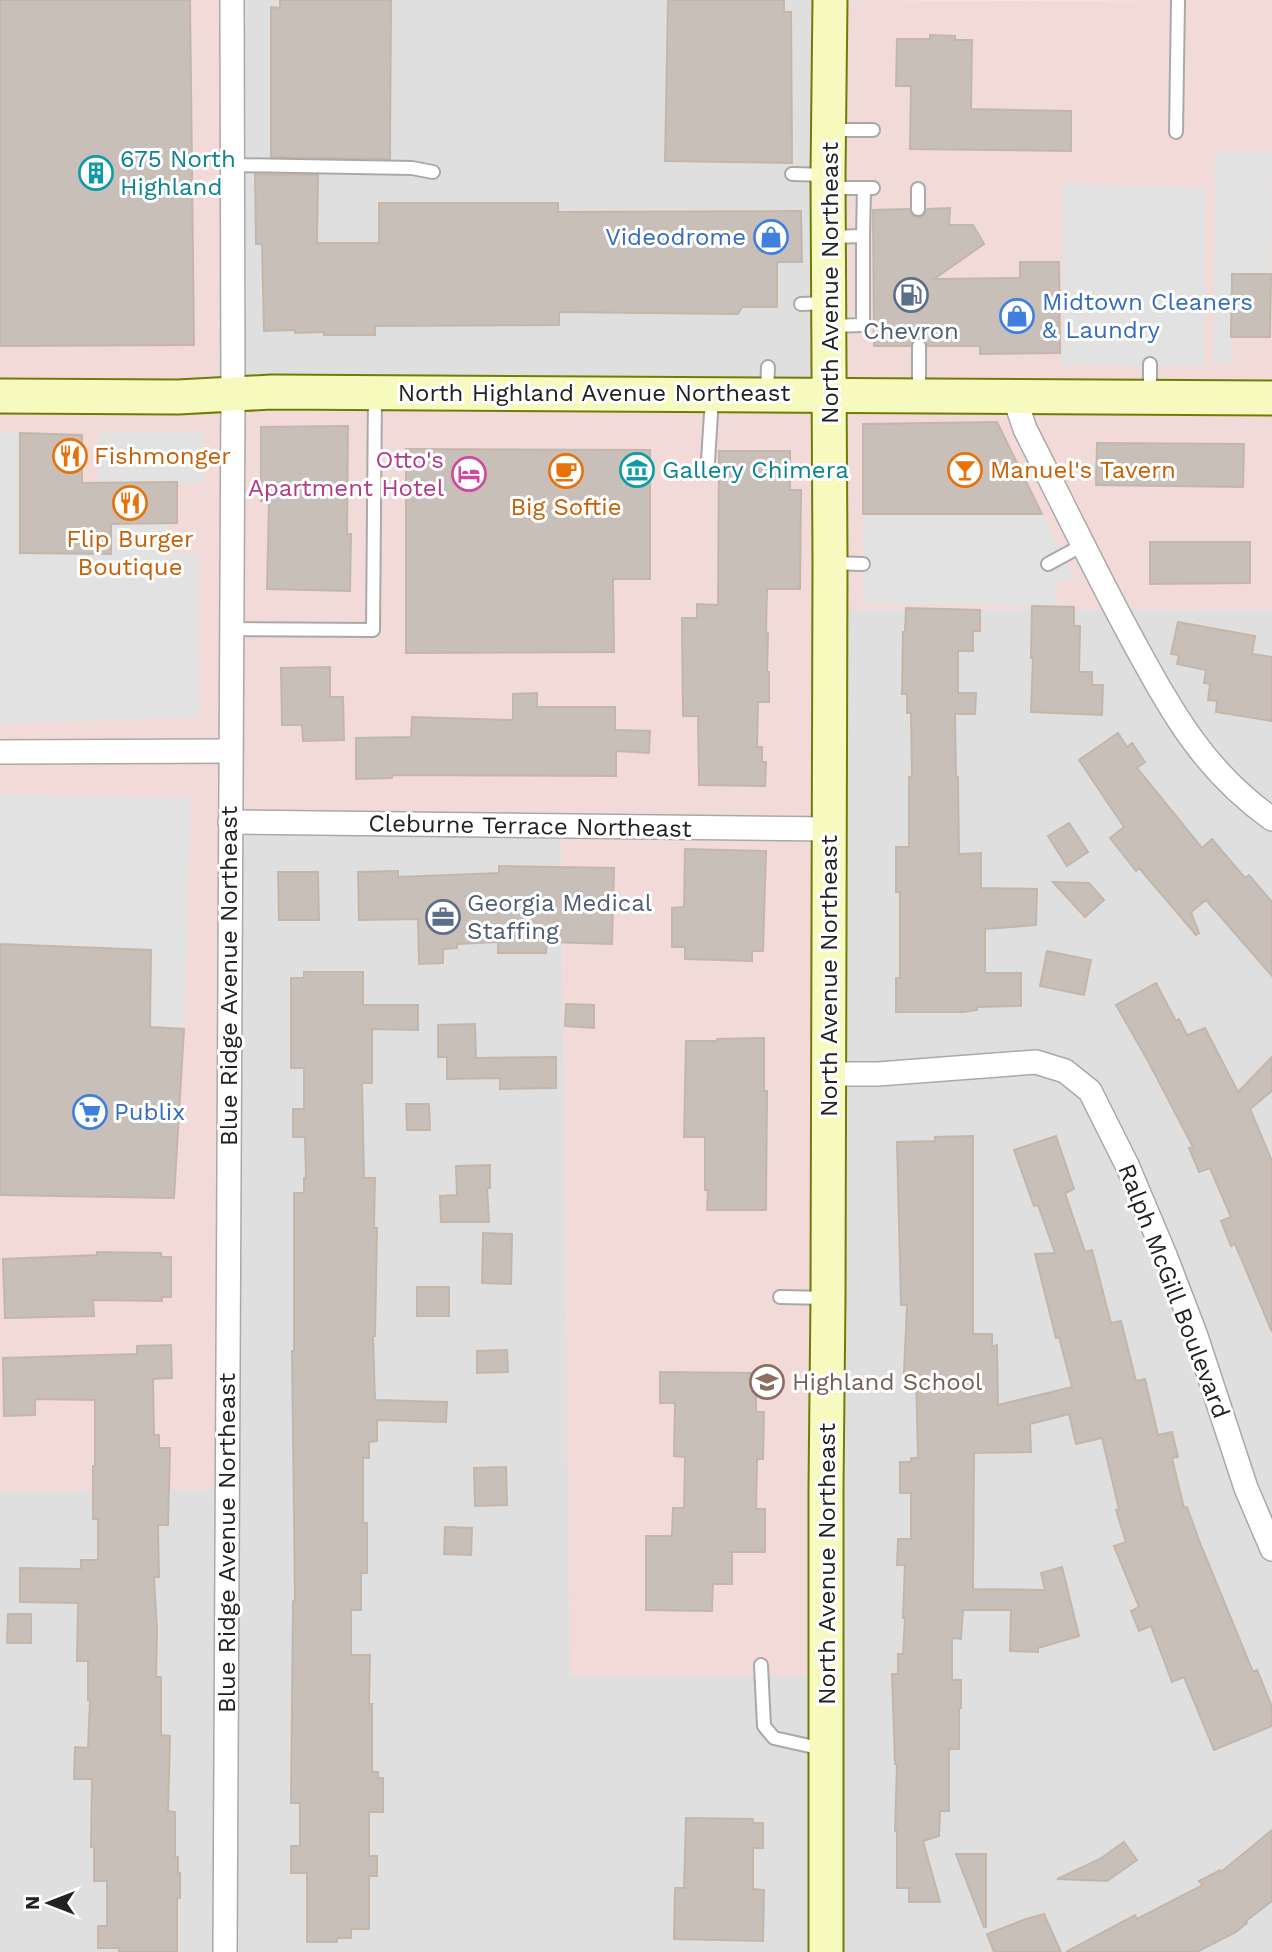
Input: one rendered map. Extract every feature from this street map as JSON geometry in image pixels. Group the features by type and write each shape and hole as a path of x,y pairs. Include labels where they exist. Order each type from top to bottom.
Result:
{"main road":[{"name":"North Avenue Northeast","path":"827,1952 830,394 820,311 829,237 830,0"},
{"name":"North Highland Avenue Northeast","path":"0,396 178,397 272,391 712,394 768,381 830,394 1272,398"}],"street":[{"name":"Blue Ridge Avenue Northeast","path":"225,1952 233,394 232,0"},
{"path":"1018,395 1019,411 1026,429 1083,545 1173,713 1219,773 1253,806 1272,819"},
{"path":"0,752 230,751"},
{"name":"Cleburne Terrace Northeast","path":"230,822 829,829"},
{"name":"Ralph McGill Boulevard","path":"829,1074 877,1074 1035,1062 1065,1070 1090,1091 1127,1165 1166,1255 1246,1488 1272,1549"}],"lane":[{"path":"1176,132 1178,0"},
{"path":"830,130 873,130"},
{"path":"233,165 412,168 433,172"},
{"path":"792,174 868,188 863,236 869,325 820,311"},
{"path":"918,189 918,209"},
{"path":"829,237 863,236"},
{"path":"919,346 919,394"},
{"path":"1150,364 1150,396"},
{"path":"231,629 373,630 375,392"},
{"path":"709,461 712,394"},
{"path":"1048,564 1083,545"},
{"path":"830,563 863,564"},
{"path":"780,1297 828,1298"},
{"path":"761,1665 764,1726 774,1738 827,1749"}],"shaded area":[{"path":"0,0 222,0 218,388 828,380 830,1 1272,0 1272,610 836,610 824,1676 570,1676 561,829 235,829 228,1490 0,1491"},
{"path":"222,0 1026,0 830,1 829,380 218,388"},
{"path":"1215,152 1272,152 1271,274 1232,274 1231,364 1213,363"},
{"path":"1062,183 1206,188 1204,366 1062,365"},
{"path":"203,431 203,483 98,483 99,432"},
{"path":"0,432 20,433 111,524 168,523 169,553 199,554 200,717 0,724"},
{"path":"863,514 1042,514 1074,577 1055,582 1057,606 863,604"},
{"path":"836,610 1272,610 1272,1952 0,1952 0,1491 227,1490 234,829 561,829 571,1676"},
{"path":"0,794 191,798 184,1029 150,1027 150,950 0,944"}],"building":[{"name":"675 North Highland","path":"0,0 190,0 194,345 0,346"},
{"path":"280,0 391,0 390,159 271,157 271,7 280,8"},
{"path":"668,0 784,0 784,12 791,12 792,163 665,161"},
{"path":"930,35 972,40 971,109 1071,111 1071,151 910,149 911,86 896,86 897,39 930,39"},
{"path":"255,174 318,175 317,243 379,243 379,203 558,203 558,212 801,211 802,262 777,262 777,307 742,307 738,314 559,312 559,325 375,326 375,335 324,335 324,332 295,333 295,330 264,331 262,244 256,244"},
{"path":"950,208 949,225 973,225 984,244 934,279 1020,278 1020,262 1059,262 1060,353 980,354 980,346 928,346 920,337 914,339 910,346 874,346 873,210 909,209 913,216 919,218 927,209"},
{"path":"1232,274 1271,274 1270,337 1231,337"},
{"path":"997,422 1042,514 863,514 863,424"},
{"path":"348,426 347,534 351,534 350,591 267,589 269,501 261,501 261,427"},
{"path":"20,433 82,435 82,483 177,482 177,523 111,524 111,554 20,553"},
{"path":"1097,443 1244,444 1243,487 1096,485"},
{"path":"406,449 650,450 650,579 613,579 614,652 406,653"},
{"path":"719,451 790,451 790,490 801,490 800,589 767,589 769,702 758,702 757,747 762,747 762,762 766,762 765,786 699,785 698,716 683,716 682,618 697,618 697,604 718,605"},
{"path":"1150,542 1250,542 1250,583 1150,584"},
{"path":"1032,606 1074,607 1074,626 1080,626 1079,672 1092,672 1092,685 1103,685 1102,715 1031,712"},
{"path":"906,608 980,610 980,631 973,631 973,651 958,651 958,693 976,693 975,714 955,714 959,854 981,853 981,888 1037,889 1036,925 985,929 985,973 1021,973 1021,1006 977,1007 977,1010 964,1012 896,1012 896,978 900,978 900,892 896,892 896,847 909,847 909,777 912,777 911,713 907,713 907,694 902,694"},
{"path":"1178,622 1255,636 1252,654 1272,657 1272,721 1216,712 1217,701 1208,700 1210,684 1204,683 1206,670 1177,664 1179,655 1171,654"},
{"path":"330,667 330,697 343,697 344,740 303,741 302,725 282,725 281,668"},
{"path":"537,693 537,707 615,707 615,730 650,731 649,753 616,751 616,776 392,775 392,778 356,779 356,738 411,737 412,717 513,720 513,694"},
{"path":"1118,733 1127,747 1132,743 1145,762 1137,768 1202,848 1212,839 1245,878 1249,875 1272,902 1272,976 1206,900 1191,912 1199,933 1196,935 1139,868 1136,871 1110,838 1124,827 1079,760"},
{"path":"1069,823 1088,852 1067,866 1048,836"},
{"path":"685,849 766,851 763,951 752,951 752,961 685,959 685,947 672,947 672,908 684,907"},
{"path":"499,866 614,868 612,944 547,942 546,953 498,953 498,942 457,944 457,948 443,949 443,963 419,964 418,919 359,920 358,872 398,871 398,877 499,873"},
{"path":"278,872 318,872 319,920 279,920"},
{"path":"1053,882 1089,883 1104,900 1085,917"},
{"name":"Publix","path":"0,944 151,950 150,1027 184,1029 174,1198 0,1195"},
{"path":"1047,951 1091,960 1084,995 1040,986"},
{"path":"304,972 363,972 363,1005 418,1005 418,1030 372,1029 372,1083 362,1083 364,1178 375,1178 375,1400 447,1402 446,1422 377,1420 377,1441 369,1442 369,1458 363,1458 363,1523 367,1523 367,1573 361,1573 361,1610 351,1610 351,1655 370,1655 372,1772 378,1772 378,1778 383,1778 383,1812 369,1812 369,1856 377,1856 377,1876 369,1876 369,1929 351,1929 351,1938 337,1938 337,1942 307,1942 307,1873 291,1873 291,1846 300,1846 300,1803 291,1803 295,1601 292,1351 294,1193 304,1193 306,1178 305,1137 293,1137 293,1109 304,1109 304,1068 291,1068 291,978 304,978"},
{"path":"1156,983 1176,1021 1179,1019 1187,1035 1205,1028 1238,1092 1272,1057 1272,1091 1250,1109 1272,1161 1272,1332 1235,1244 1231,1246 1221,1221 1231,1217 1210,1168 1199,1172 1189,1148 1193,1147 1116,1005"},
{"path":"566,1004 594,1005 594,1028 565,1026"},
{"path":"475,1024 476,1058 556,1057 556,1088 500,1089 500,1078 447,1079 447,1057 438,1057 438,1025"},
{"path":"764,1038 764,1091 767,1091 766,1210 707,1210 705,1137 684,1137 686,1041"},
{"path":"406,1104 429,1104 430,1130 407,1130"},
{"path":"973,1136 973,1334 992,1334 992,1347 997,1345 998,1405 1072,1387 1059,1337 1056,1338 1035,1254 1055,1253 1038,1205 1034,1206 1014,1150 1056,1136 1074,1189 1065,1193 1085,1252 1092,1250 1111,1323 1121,1321 1136,1381 1145,1379 1158,1435 1172,1432 1178,1457 1172,1458 1184,1508 1187,1507 1253,1672 1257,1670 1272,1707 1272,1726 1214,1750 1184,1677 1172,1682 1151,1626 1139,1631 1131,1611 1139,1607 1114,1546 1126,1542 1116,1510 1119,1509 1102,1438 1076,1444 1069,1414 1030,1424 1031,1452 974,1453 973,1589 1045,1590 1041,1573 1062,1567 1079,1636 1038,1648 1038,1652 1010,1651 1011,1610 963,1610 961,1639 952,1638 952,1680 961,1680 961,1708 959,1749 949,1749 949,1811 940,1811 939,1836 923,1841 940,1902 909,1902 909,1888 897,1888 897,1764 892,1674 898,1674 898,1654 903,1654 905,1618 905,1565 897,1565 898,1539 911,1539 911,1493 900,1493 900,1462 911,1462 911,1458 918,1458 916,1373 904,1373 907,1305 901,1305 897,1142"},
{"path":"490,1165 490,1188 487,1188 489,1222 441,1222 440,1196 457,1195 456,1166"},
{"path":"483,1233 512,1234 511,1284 482,1283"},
{"path":"97,1252 161,1253 161,1257 171,1257 171,1297 162,1297 162,1301 93,1300 94,1316 5,1318 3,1259 97,1255"},
{"path":"417,1287 449,1287 449,1316 417,1316"},
{"path":"171,1345 172,1378 153,1379 154,1435 159,1435 159,1448 170,1448 168,1525 158,1525 159,1577 154,1577 156,1677 161,1677 161,1735 170,1736 168,1811 175,1812 175,1857 178,1857 180,1873 177,1952 119,1952 119,1948 98,1948 98,1926 107,1926 107,1881 94,1881 94,1847 91,1847 92,1779 74,1779 75,1747 88,1748 90,1700 88,1661 77,1661 78,1603 20,1602 20,1568 81,1569 81,1560 98,1560 98,1519 93,1519 95,1400 35,1399 35,1415 4,1416 3,1358 137,1354 137,1346"},
{"path":"507,1350 508,1372 477,1373 477,1351"},
{"path":"660,1372 756,1373 756,1412 764,1412 763,1459 757,1459 756,1509 765,1509 765,1552 732,1552 732,1584 713,1584 712,1611 646,1610 646,1536 672,1536 673,1508 684,1508 685,1457 674,1456 675,1403 660,1403"},
{"path":"506,1467 507,1505 475,1506 474,1468"},
{"path":"445,1527 472,1528 471,1555 444,1554"},
{"path":"8,1614 31,1614 31,1643 7,1643"},
{"path":"686,1818 753,1819 753,1823 763,1823 763,1848 753,1848 753,1889 764,1890 763,1941 674,1939 675,1888 684,1888"},
{"path":"1272,1830 1272,1901 1236,1932 1197,1952 1066,1952 1135,1915 1137,1919 1203,1885 1199,1881 1220,1870 1221,1872"},
{"path":"1124,1842 1137,1860 1107,1881 1057,1879 1100,1859"},
{"path":"956,1854 986,1854 986,1927 984,1927"},
{"path":"1044,1914 1061,1952 994,1952 987,1934"}],"place":[{"name":"675 North Highland","path":"96,173"},
{"name":"Videodrome","path":"771,237"},
{"name":"Chevron","path":"911,295"},
{"name":"Midtown Cleaners & Laundry","path":"1017,316"},
{"name":"Fishmonger","path":"70,456"},
{"name":"Gallery Chimera","path":"637,470"},
{"name":"Manuel's Tavern","path":"965,470"},
{"name":"Big Softie","path":"566,471"},
{"name":"Otto's Apartment Hotel","path":"469,474"},
{"name":"Flip Burger Boutique","path":"130,503"},
{"name":"Georgia Medical Staffing","path":"443,917"},
{"name":"Publix","path":"90,1112"},
{"name":"Highland School","path":"767,1382"}]}
